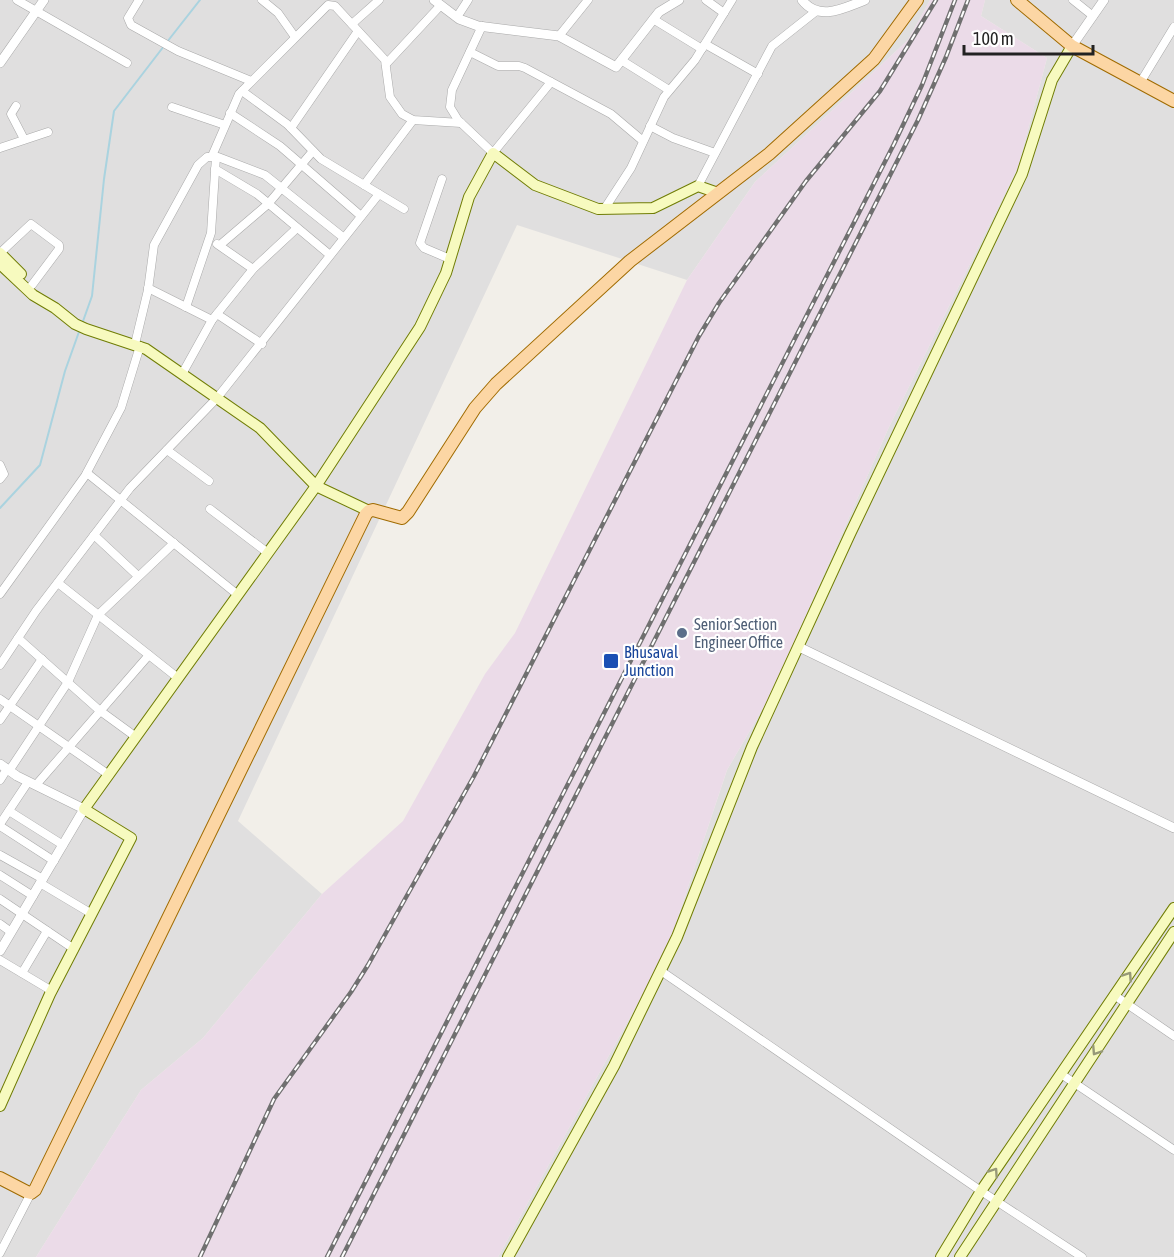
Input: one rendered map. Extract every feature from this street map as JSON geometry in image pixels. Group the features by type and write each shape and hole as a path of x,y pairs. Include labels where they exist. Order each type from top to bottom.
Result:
{"main road":[{"path":"0,264 32,285 47,302 75,324 137,345 260,428 316,486 369,511 373,510 402,518 475,408 496,384 630,261 769,153 874,59 918,0"},
{"path":"1017,0 1072,46 1174,101"},
{"path":"508,1257 609,1075 677,937 752,747 1022,174 1052,80 1072,46"},
{"path":"0,1106 52,991 131,838 84,809 316,486 420,327 446,273 469,197 493,153 535,185 598,209 654,208 698,186 718,194"},
{"path":"0,253 33,295 47,302"},
{"path":"0,1178 32,1193 35,1190 369,511"},
{"path":"941,1257 981,1191 1174,908"},
{"path":"960,1257 1174,932"}],"street":[{"path":"17,0 127,63"},
{"path":"0,63 44,0"},
{"path":"139,0 128,18 129,23 163,44 251,81"},
{"path":"262,0 278,12 295,37"},
{"path":"352,24 379,0"},
{"path":"457,17 468,0"},
{"path":"559,36 588,0"},
{"path":"386,64 437,3 457,17 482,26 559,36 616,67 659,12 679,0"},
{"path":"706,0 724,13"},
{"path":"605,208 629,171 664,97 693,63 732,0"},
{"path":"802,0 808,9 816,12 838,10 865,0"},
{"path":"1072,0 1093,16"},
{"path":"1072,46 1104,0"},
{"path":"186,307 210,238 214,156 237,98 251,81 328,5 335,6 382,56 386,64 392,102 402,114 413,120 461,123"},
{"path":"698,186 774,44 816,12"},
{"path":"653,20 758,74"},
{"path":"482,26 450,99 454,114 461,123 493,153 551,82"},
{"path":"1140,83 1174,27"},
{"path":"291,128 358,31"},
{"path":"470,52 498,66 522,66 611,114 643,141"},
{"path":"621,60 669,90"},
{"path":"242,91 291,128 321,159 404,209"},
{"path":"16,106 11,114 24,138"},
{"path":"172,107 225,125"},
{"path":"230,113 276,143 361,216"},
{"path":"364,185 413,120"},
{"path":"650,126 673,138 715,153"},
{"path":"0,148 24,138 48,132"},
{"path":"220,245 283,189 313,151"},
{"path":"0,594 87,473 121,408 137,345 155,242 198,165 207,157 214,156 265,175 344,238"},
{"path":"215,169 252,191 330,255"},
{"path":"442,178 420,243 424,248 450,259"},
{"path":"0,665 121,500 217,398 379,194"},
{"path":"0,253 30,224 58,246 59,249 32,285"},
{"path":"182,374 214,317 253,269 297,228"},
{"path":"210,238 253,269"},
{"path":"148,288 186,307 214,317 262,344"},
{"path":"167,450 209,481"},
{"path":"0,465 4,471 0,479"},
{"path":"87,473 238,595"},
{"path":"210,508 268,553"},
{"path":"94,535 138,576"},
{"path":"0,780 6,768 38,727 68,682 98,615 174,543"},
{"path":"58,583 178,678"},
{"path":"18,638 99,710 136,737"},
{"path":"799,646 1174,828"},
{"path":"54,861 0,825 32,783 68,747 149,655"},
{"path":"0,720 42,659"},
{"path":"0,699 109,775"},
{"path":"0,951 84,809 6,768"},
{"path":"9,811 63,845"},
{"path":"0,855 92,914"},
{"path":"0,875 33,896"},
{"path":"0,899 74,949"},
{"path":"0,924 11,932"},
{"path":"22,973 47,931"},
{"path":"0,960 52,991"},
{"path":"661,971 981,1191 1082,1257"},
{"path":"1114,995 1174,1036"},
{"path":"1061,1074 1174,1150"},
{"path":"0,1253 32,1193"}],"shaded area":[{"path":"0,0 930,0 908,40 755,182 687,280 517,225 238,821 322,894 203,1038 141,1090 36,1257 0,1257"},
{"path":"930,0 985,0 981,16 1047,58 1018,167 889,427 769,698 727,770 667,950 498,1257 36,1257 141,1090 203,1038 322,894 403,821 485,674 515,633 687,280 755,182 908,40"},
{"path":"985,0 1174,0 1174,1257 498,1257 667,950 727,770 769,698 889,427 1018,167 1047,58 981,16"}],"waterway":[{"path":"167,42 200,0"},
{"path":"82,324 92,296 104,179 114,111 164,46"},
{"path":"0,508 40,465 65,371 80,329"}],"railway":[{"path":"200,1257 274,1099 368,965 474,776 699,336 719,303 806,181 880,91 936,0"},
{"path":"327,1257 894,144 922,85 955,0"},
{"path":"342,1257 918,120 968,0"}],"place":[{"name":"Senior Section Engineer Office","path":"682,633"},
{"name":"Bhusaval Junction","path":"611,661"}]}
